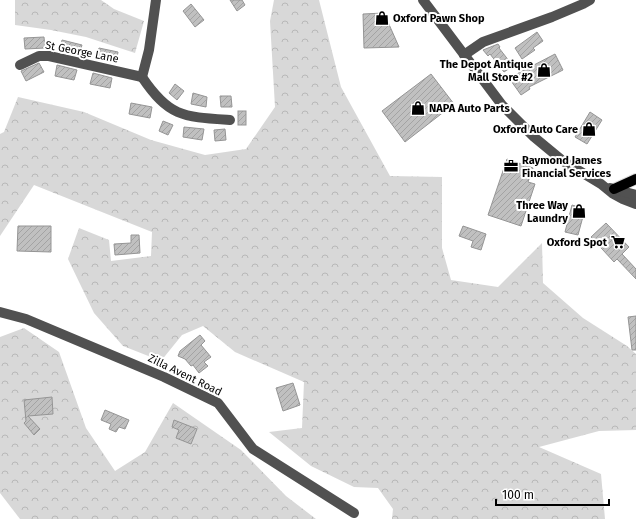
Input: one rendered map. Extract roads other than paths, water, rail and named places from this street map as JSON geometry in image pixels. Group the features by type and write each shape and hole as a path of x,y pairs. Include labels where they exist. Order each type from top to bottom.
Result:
{"main road":[{"path":"610,188 636,179"}],"street":[{"path":"156,0 149,50 142,77 159,100 177,112 188,116 230,120"},
{"path":"423,0 502,105 534,137 563,161 610,188 636,195"},
{"path":"464,56 483,42 558,14 590,0"},
{"name":"St George Lane","path":"20,65 39,56 49,56 142,77"},
{"path":"610,188 612,193 636,204"},
{"name":"Zilla Avent Road","path":"0,312 26,319 164,377 218,403 253,449 354,513"}],"place":[{"name":"Oxford Pawn Shop","path":"382,18"},
{"name":"The Depot Antique Mall Store #2","path":"544,70"},
{"name":"NAPA Auto Parts","path":"418,108"},
{"name":"Oxford Auto Care","path":"589,129"},
{"name":"Raymond James Financial Services","path":"511,166"},
{"name":"Three Way Laundry","path":"579,211"},
{"name":"Oxford Spot","path":"618,242"}]}
